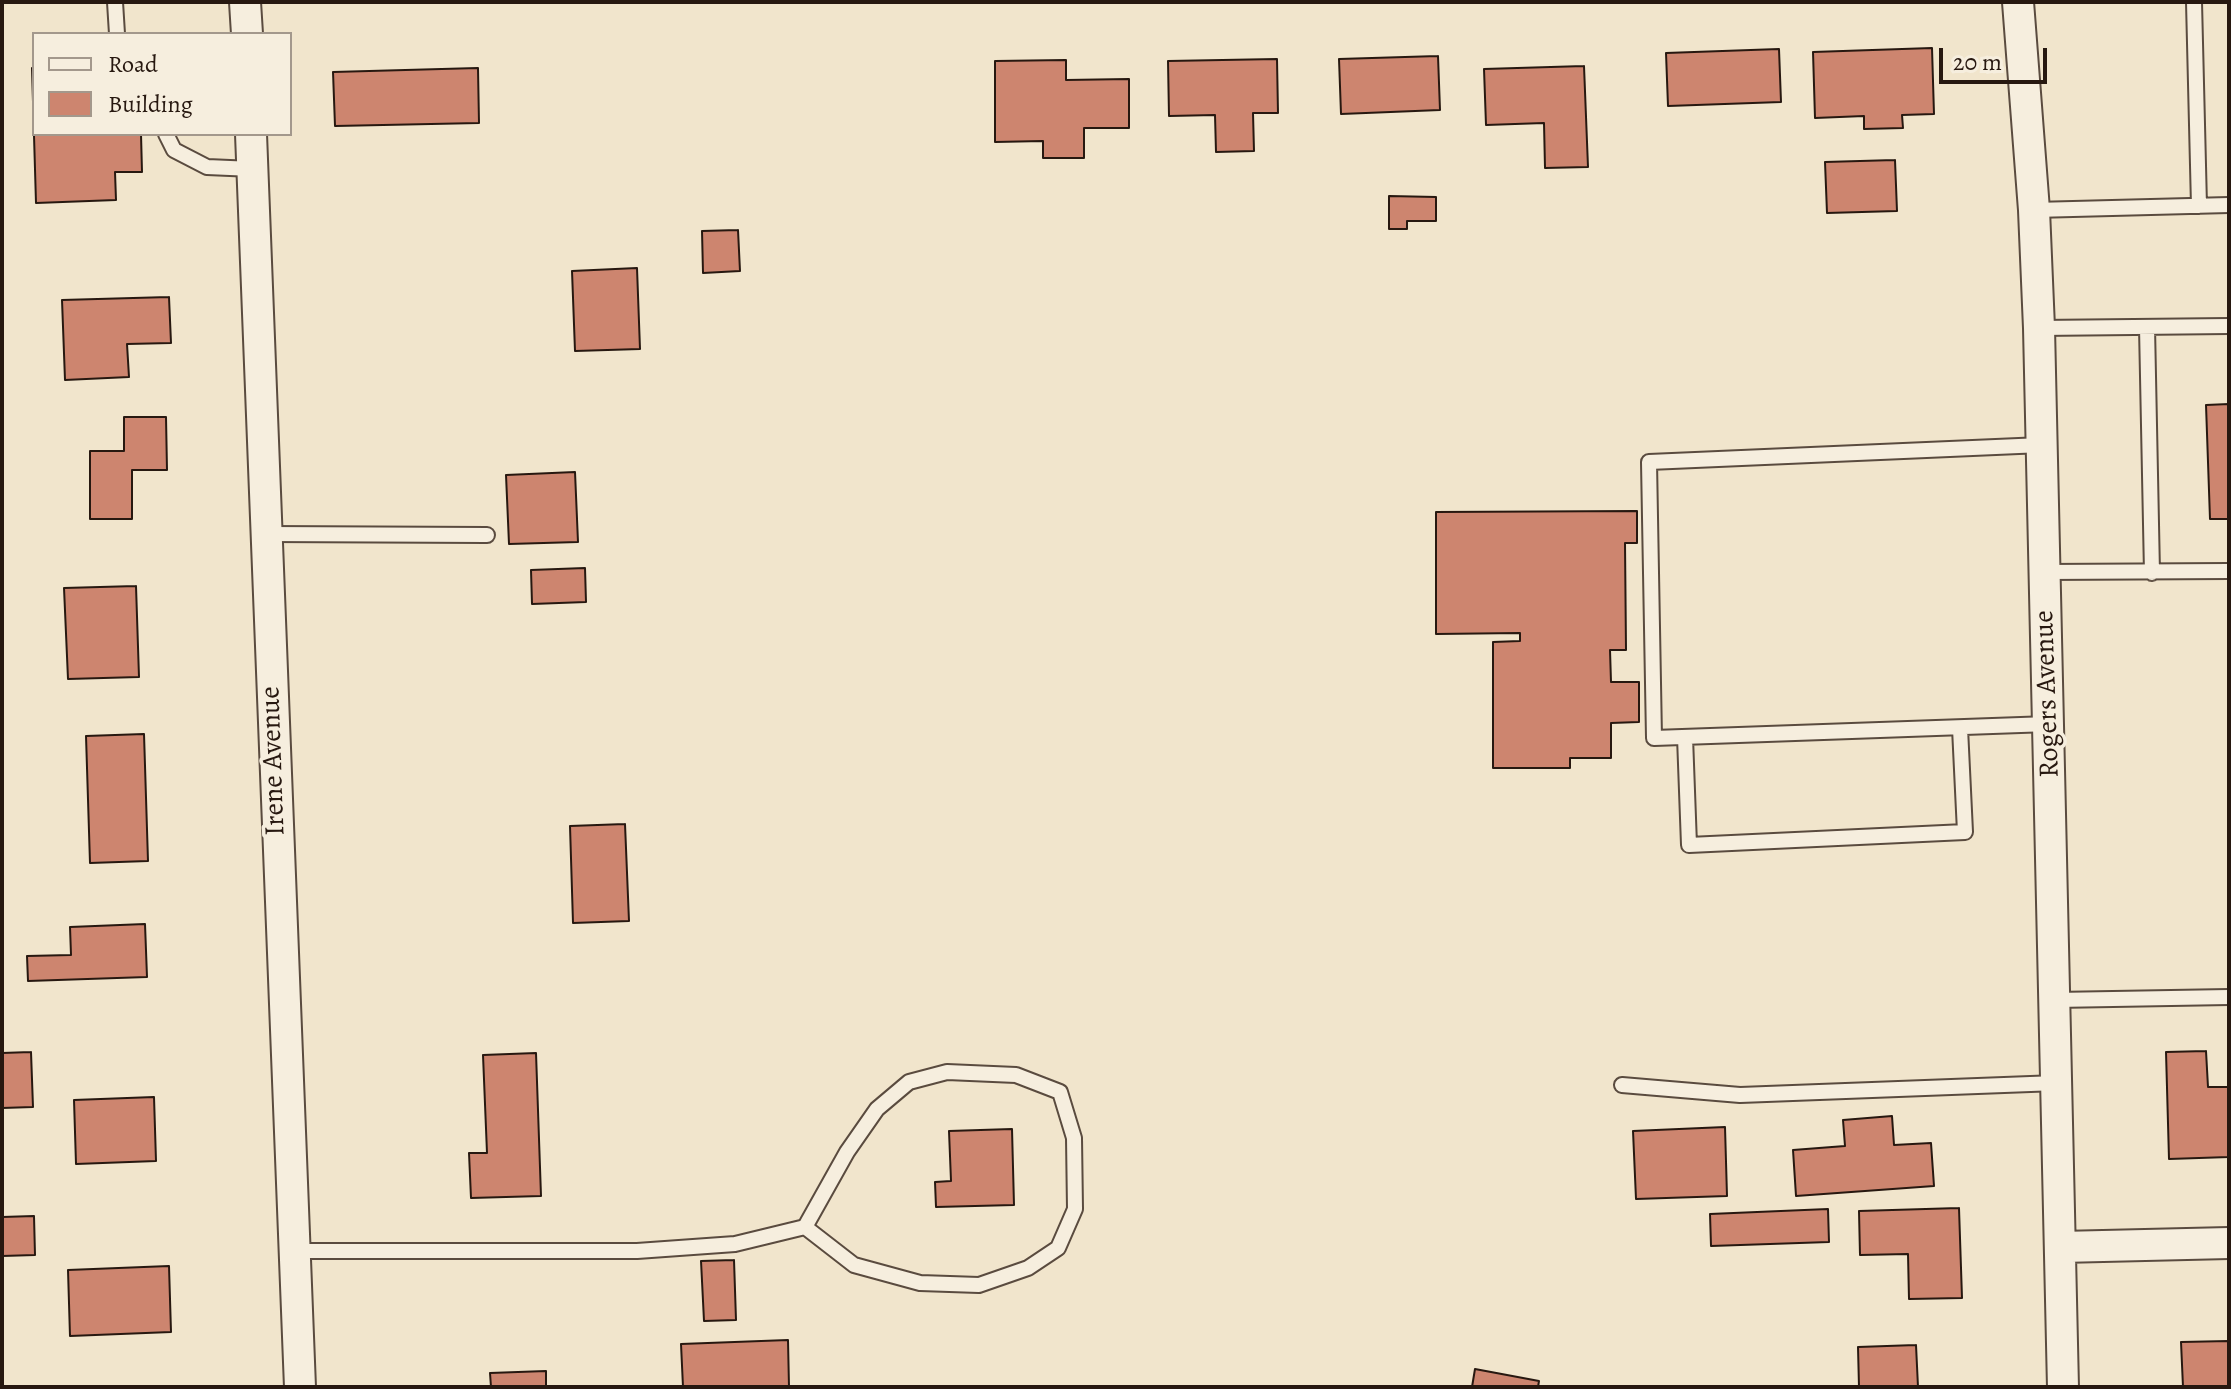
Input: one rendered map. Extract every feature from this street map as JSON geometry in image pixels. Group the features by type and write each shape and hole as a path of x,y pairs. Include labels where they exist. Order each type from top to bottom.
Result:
{"street":[{"path":"245,2 247,32"},
{"name":"Rogers Avenue","path":"2018,2 2034,210 2039,328 2063,1387"},
{"name":"Irene Avenue","path":"251,136 300,1387"},
{"path":"2061,1247 2229,1243"}],"lane":[{"path":"115,2 117,32"},
{"path":"2194,2 2199,206"},
{"path":"167,136 174,150 207,167 253,169"},
{"path":"2034,210 2229,205"},
{"path":"2039,328 2229,326"},
{"path":"2147,327 2152,573"},
{"path":"2042,445 1649,462 1654,738 2049,724"},
{"path":"266,534 487,535"},
{"path":"2045,572 2229,571"},
{"path":"1685,737 1689,845 1965,832 1960,728"},
{"path":"2055,1000 2229,997"},
{"path":"295,1251 678,1250 735,1244 805,1227 847,1152 877,1109 909,1082 947,1072 1016,1075 1060,1092 1074,1138 1075,1209 1058,1248 1028,1268 979,1285 920,1283 854,1265 805,1227"},
{"path":"1622,1085 1740,1095 2057,1083"}],"building":[{"path":"1932,48 1934,114 1902,115 1903,128 1864,129 1864,116 1815,118 1813,52"},
{"path":"1779,49 1781,102 1668,106 1666,53"},
{"path":"1438,56 1440,110 1341,114 1339,59"},
{"path":"1277,59 1278,113 1253,113 1254,151 1216,152 1215,115 1169,116 1168,61"},
{"path":"1066,60 1066,80 1129,79 1129,128 1084,128 1084,158 1043,158 1043,141 995,142 995,61"},
{"path":"1584,66 1588,167 1545,168 1544,123 1486,125 1484,69"},
{"path":"478,68 479,123 335,126 333,72"},
{"path":"34,136 141,136 142,172 115,172 116,200 36,203"},
{"path":"1895,160 1897,211 1827,213 1825,162"},
{"path":"1389,196 1436,197 1436,221 1407,221 1407,229 1389,229"},
{"path":"738,230 740,271 703,273 702,231"},
{"path":"637,268 640,349 575,351 572,271"},
{"path":"169,297 171,343 127,344 129,377 65,380 62,300"},
{"path":"2229,404 2229,519 2210,519 2206,405"},
{"path":"124,417 166,417 167,470 132,470 132,519 90,519 90,451 124,451"},
{"path":"575,472 578,542 509,544 506,475"},
{"path":"1637,511 1637,543 1625,543 1626,650 1610,650 1611,682 1639,682 1639,722 1611,723 1611,758 1570,758 1570,768 1493,768 1493,642 1520,641 1520,633 1436,634 1436,512"},
{"path":"585,568 586,602 532,604 531,570"},
{"path":"136,586 139,677 68,679 64,588"},
{"path":"144,734 148,861 90,863 86,736"},
{"path":"625,824 629,921 573,923 570,826"},
{"path":"145,924 147,977 28,981 27,956 71,955 70,927"},
{"path":"2206,1051 2208,1087 2229,1087 2229,1157 2169,1159 2166,1052"},
{"path":"31,1052 33,1107 2,1108 2,1053"},
{"path":"536,1053 541,1196 471,1198 469,1153 487,1153 483,1055"},
{"path":"154,1097 156,1161 76,1164 74,1100"},
{"path":"1892,1116 1894,1145 1931,1143 1934,1186 1796,1196 1793,1150 1845,1146 1843,1120"},
{"path":"1725,1127 1727,1196 1636,1199 1633,1131"},
{"path":"1012,1129 1014,1205 936,1207 935,1182 951,1181 949,1131"},
{"path":"1959,1208 1962,1298 1909,1299 1908,1254 1860,1255 1859,1211"},
{"path":"1828,1209 1829,1242 1711,1246 1710,1214"},
{"path":"34,1216 35,1255 2,1256 2,1217"},
{"path":"734,1260 736,1320 704,1321 701,1261"},
{"path":"169,1266 171,1332 70,1336 68,1270"},
{"path":"788,1340 789,1387 683,1387 681,1344"},
{"path":"2229,1341 2229,1387 2183,1387 2181,1342"},
{"path":"1916,1345 1918,1387 1859,1387 1858,1347"},
{"path":"1475,1369 1539,1381 1538,1387 1472,1387"},
{"path":"546,1371 546,1387 491,1387 490,1373"}]}
